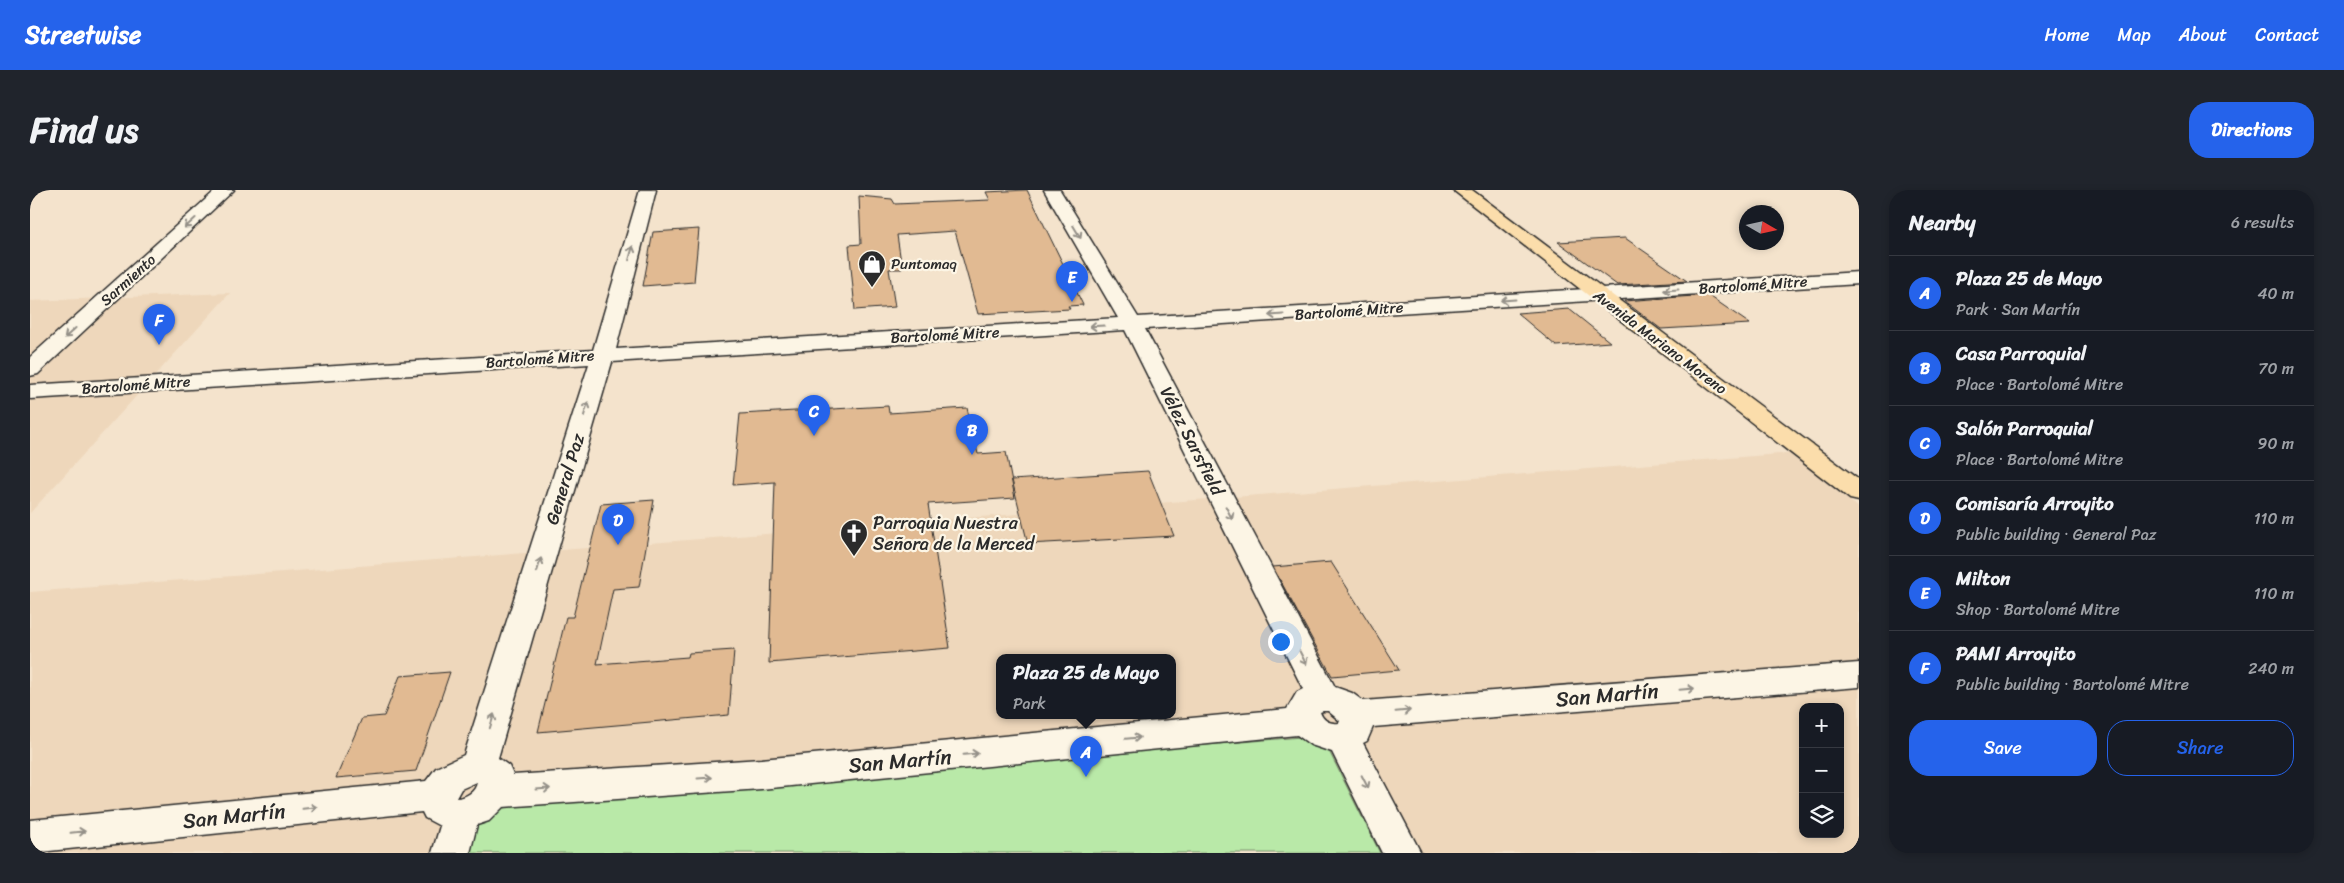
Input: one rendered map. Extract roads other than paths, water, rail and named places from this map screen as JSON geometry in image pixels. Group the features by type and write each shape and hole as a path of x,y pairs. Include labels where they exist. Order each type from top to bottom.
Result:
{"main road":[{"name":"Avenida Mariano Moreno","path":"1462,190 1859,493"}],"street":[{"name":"Sarmiento","path":"30,369 226,190"},
{"name":"General Paz","path":"486,780 648,190"},
{"name":"Vélez Sarsfield","path":"1052,190 1132,324 1315,709"},
{"name":"Bartolomé Mitre","path":"30,392 1859,278"},
{"name":"San Martín","path":"1349,727 1859,675"},
{"path":"1315,709 1340,702 1402,853"},
{"name":"San Martín","path":"30,837 450,805 444,783 451,776 469,768 486,780 761,774 1315,709"},
{"path":"450,805 450,853"}],"place":[{"name":"Puntomaq","path":"872,288"},
{"name":"Milton","path":"1072,302"},
{"name":"PAMI Arroyito","path":"159,345"},
{"name":"Salón Parroquial","path":"814,436"},
{"name":"Casa Parroquial","path":"972,455"},
{"name":"Comisaría Arroyito","path":"618,545"},
{"name":"Parroquia Nuestra Señora de la Merced","path":"854,557"},
{"name":"Plaza 25 de Mayo","path":"1086,777"}]}
